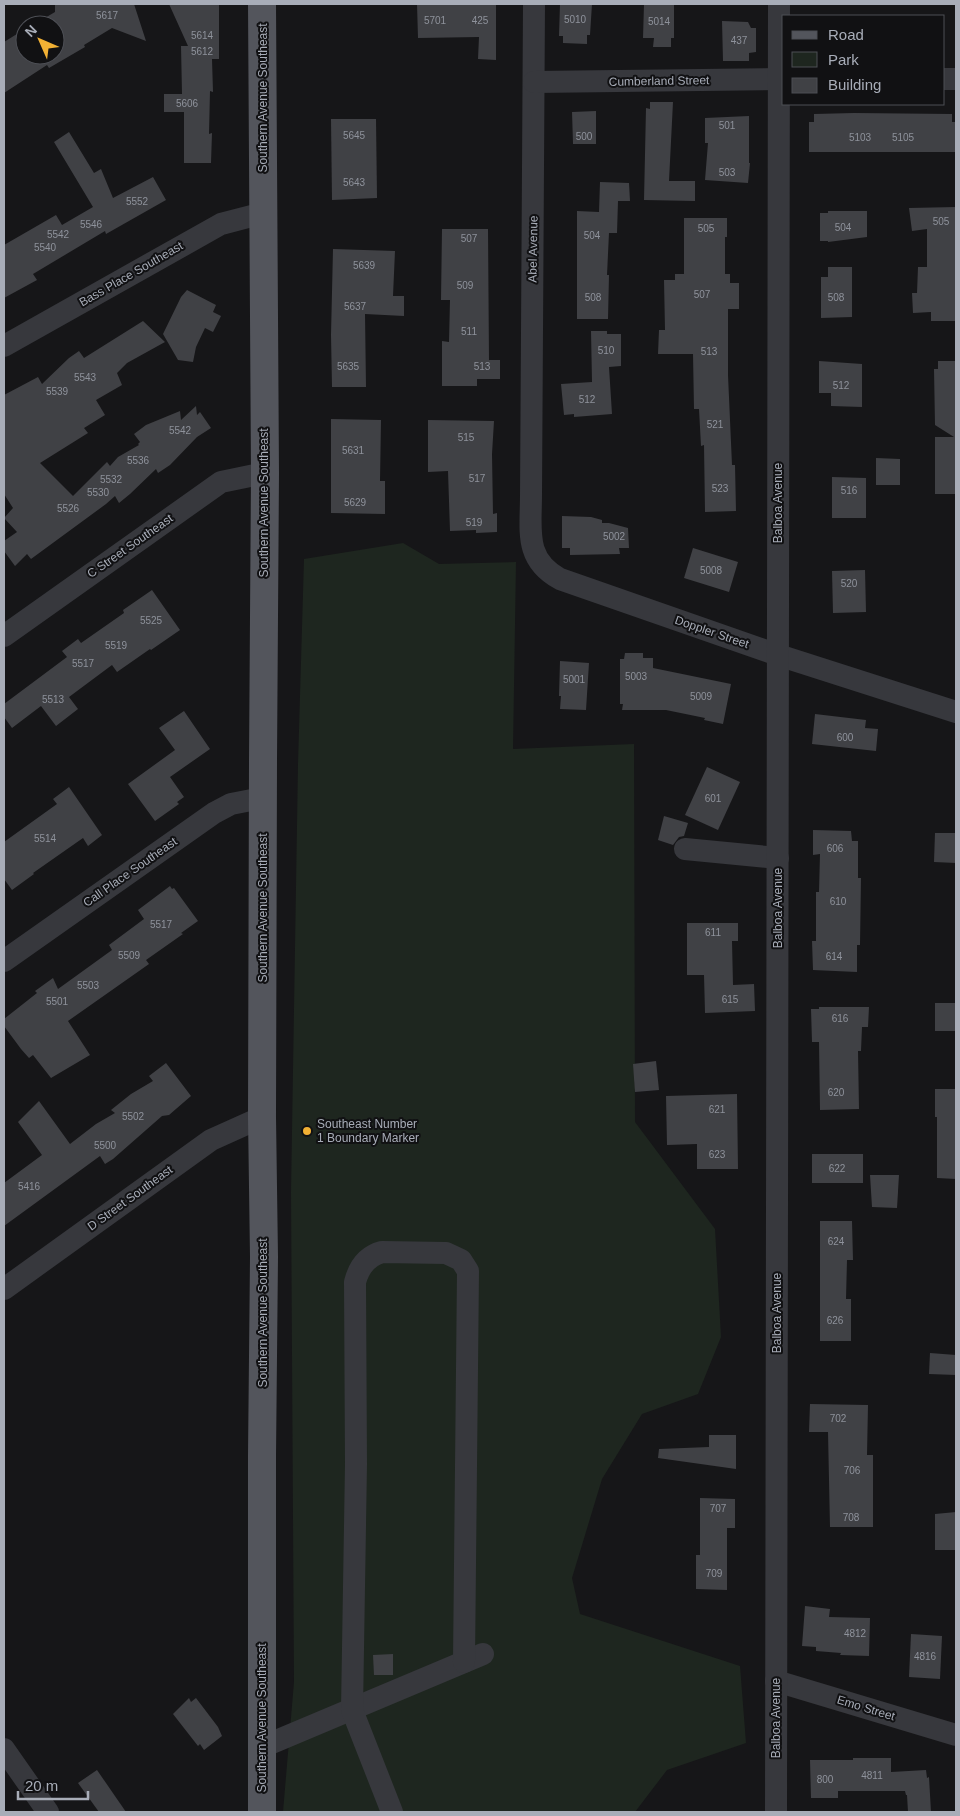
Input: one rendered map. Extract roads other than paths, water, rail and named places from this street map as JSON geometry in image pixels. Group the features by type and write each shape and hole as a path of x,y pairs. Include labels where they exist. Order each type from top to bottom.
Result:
{"main road":[{"name":"Southern Avenue Southeast","path":"262,4 264,473 262,798 264,1257 262,1812"}],"street":[{"name":"Abel Avenue","path":"531,495 534,4"},
{"name":"Balboa Avenue","path":"776,1812 781,79 779,4"},
{"name":"Cumberland Street","path":"534,82 781,79"},
{"name":"Bass Place Southeast","path":"4,346 221,224 263,213"},
{"name":"C Street Southeast","path":"4,636 221,482 264,473"},
{"name":"Doppler Street","path":"531,495 531,544 533,552 543,568 552,575 778,655 956,712"},
{"name":"Call Place Southeast","path":"4,961 214,813 230,804 262,798"},
{"path":"685,849 778,858"},
{"name":"D Street Southeast","path":"4,1289 211,1140 262,1117"},
{"path":"262,1747 352,1710 474,1658 468,1271 461,1260 446,1253 382,1252 371,1255 358,1272 355,1282 356,1464 352,1710 392,1812"},
{"name":"Emo Street","path":"776,1681 956,1735"},
{"path":"4,1749 48,1812"}],"place":[{"name":"Southeast Number 1 Boundary Marker","path":"307,1131"}]}
